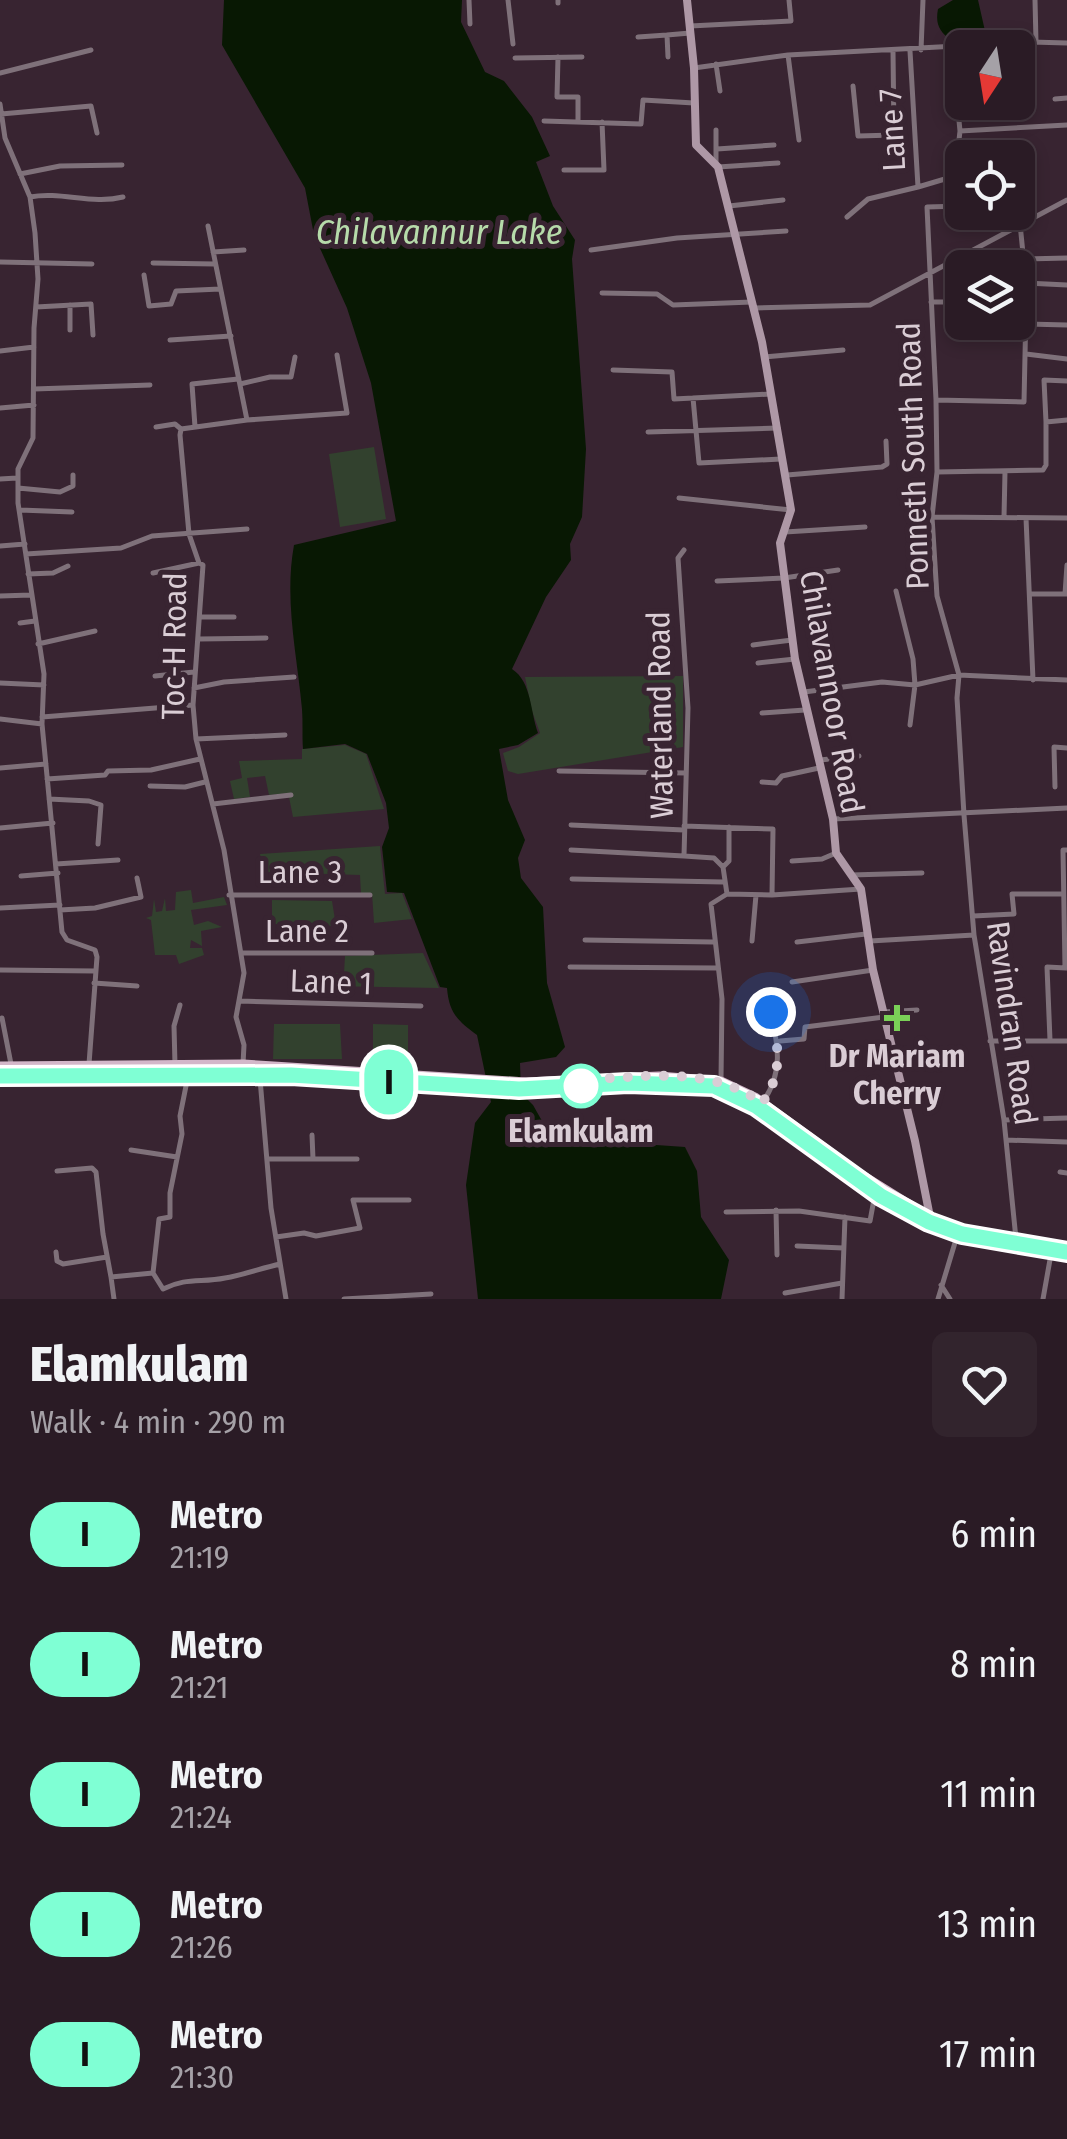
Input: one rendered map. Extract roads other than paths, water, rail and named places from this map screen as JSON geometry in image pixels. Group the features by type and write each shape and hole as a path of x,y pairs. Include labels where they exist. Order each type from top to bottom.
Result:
{"main road":[{"path":"5,1066 243,1064 526,1082 660,1076 721,1081 762,1103 856,1172 958,1232 1067,1247"},
{"path":"312,1069 312,1080"},
{"path":"0,1080 312,1080 483,1093 634,1086 716,1090 752,1108 908,1216 958,1232 1067,1257"}],"street":[{"path":"470,0 470,24"},
{"path":"508,0 513,44"},
{"name":"Chilavannoor Road","path":"688,0 696,145 717,165 729,206 784,459 791,510 780,543 801,692 833,819 836,853 861,888 873,970 930,1217"},
{"path":"638,36 791,21 790,0"},
{"path":"921,50 922,0"},
{"path":"1034,0 1036,42 1067,43"},
{"path":"667,35 668,57"},
{"path":"694,68 788,55 945,48"},
{"path":"0,74 90,50"},
{"name":"Lane 7","path":"846,217 868,199 918,187 910,50"},
{"path":"853,86 858,136 894,135 893,51"},
{"path":"788,55 799,140"},
{"path":"558,57 557,97 578,98 578,122"},
{"path":"514,58 582,57"},
{"path":"716,64 720,91"},
{"path":"1055,98 1067,98"},
{"path":"544,121 641,124 643,100 694,103"},
{"path":"88,1066 96,950 63,936 48,800 42,720 44,685 18,488 18,470 33,438 38,262 30,198 4,138 0,109 90,106 97,133"},
{"path":"959,120 961,140"},
{"path":"564,170 604,170 602,122"},
{"path":"960,131 1067,125"},
{"path":"716,130 717,165 778,163"},
{"path":"918,187 955,176 960,131"},
{"path":"717,148 774,145"},
{"path":"0,160 13,157"},
{"path":"20,174 60,166 122,165"},
{"path":"30,198 52,194 64,199 123,197"},
{"path":"729,206 783,200"},
{"path":"1035,217 1067,200"},
{"name":"Ponneth South Road","path":"945,206 927,207 936,400 937,472 932,516 937,596 959,676 964,814"},
{"path":"208,226 248,420"},
{"path":"602,293 657,294 673,305 861,308 1012,230"},
{"path":"590,250 678,238 786,231"},
{"path":"214,252 244,250"},
{"path":"1035,259 1067,258"},
{"path":"0,262 92,264"},
{"path":"153,263 216,264"},
{"path":"144,274 148,306 171,304 176,291 220,289"},
{"path":"1035,283 1067,284"},
{"path":"931,302 945,302"},
{"path":"36,307 91,304 93,335"},
{"path":"70,306 70,330"},
{"path":"1035,324 1067,325"},
{"path":"170,340 231,336"},
{"path":"936,400 1024,402 1026,340"},
{"path":"0,351 34,347"},
{"path":"764,357 843,350"},
{"path":"1026,354 1067,359"},
{"path":"156,427 175,424 181,429 347,413 337,356"},
{"path":"195,427 192,384 291,378 294,357"},
{"path":"614,370 672,372 674,399 772,394"},
{"path":"937,472 1043,470 1044,380 1067,381"},
{"path":"34,389 150,385"},
{"path":"693,398 698,463 784,459"},
{"path":"0,408 34,406"},
{"path":"1046,422 1067,420"},
{"path":"648,432 778,428"},
{"name":"Toc-H Road","path":"181,429 189,534 199,563 203,564 202,617 194,672 196,738 224,850 241,953 244,985 236,1016 244,1045 243,1064"},
{"path":"786,474 882,467 887,464 886,441"},
{"path":"1004,517 1005,472"},
{"path":"18,488 60,492 73,486 73,476"},
{"path":"0,479 18,478"},
{"path":"680,498 791,510"},
{"path":"20,510 72,512"},
{"path":"932,516 1067,518"},
{"path":"1026,518 1033,680"},
{"path":"785,532 865,527"},
{"path":"26,554 121,548 152,536 247,529"},
{"path":"0,546 25,544"},
{"name":"Waterland Road","path":"684,550 678,558 686,671 684,856 714,858 723,867"},
{"path":"153,573 199,563"},
{"path":"1030,594 1066,594 1067,565"},
{"path":"28,574 53,573 68,566"},
{"path":"717,581 784,578 838,570"},
{"path":"896,591 913,659 915,685 910,725"},
{"path":"0,596 31,595"},
{"path":"202,617 234,617"},
{"path":"20,623 35,621"},
{"path":"38,644 95,631"},
{"path":"199,640 266,638"},
{"path":"753,646 792,640"},
{"path":"758,663 795,659"},
{"path":"155,676 194,672"},
{"path":"801,692 882,682 915,685 959,676 1067,680"},
{"path":"194,688 294,677"},
{"path":"0,683 44,685"},
{"path":"0,718 42,720 193,705"},
{"path":"762,714 805,710"},
{"path":"196,738 285,735"},
{"path":"1055,787 1054,748 1067,748"},
{"path":"762,782 776,782 782,776 818,764 859,756"},
{"path":"48,778 105,775 108,770 151,770 200,759"},
{"path":"0,768 46,764"},
{"path":"559,770 686,773"},
{"path":"150,786 205,782"},
{"path":"212,804 291,795"},
{"path":"48,800 101,805 98,844"},
{"path":"833,819 1067,808"},
{"name":"Ravindran Road","path":"964,814 974,935 1004,1120 1016,1239"},
{"path":"0,828 53,823"},
{"path":"571,825 773,829 772,895"},
{"path":"728,894 723,867 729,861 730,827"},
{"path":"571,850 684,856"},
{"path":"1050,1040 1048,967 1066,968 1062,850 1067,850"},
{"path":"792,861 822,859 836,853"},
{"path":"56,864 118,860"},
{"path":"21,876 58,873"},
{"path":"852,875 922,873"},
{"path":"0,908 94,908 141,897 137,878"},
{"path":"572,879 723,882"},
{"path":"721,1081 722,999 711,904 728,894 861,888"},
{"path":"752,940 756,894"},
{"path":"973,916 1014,914 1012,894 1063,894"},
{"name":"Lane 3","path":"229,895 370,895"},
{"path":"797,942 974,935"},
{"path":"584,940 713,942"},
{"name":"Lane 2","path":"241,953 372,953"},
{"path":"570,966 717,968"},
{"path":"0,970 95,971"},
{"path":"792,982 873,970"},
{"path":"94,982 137,986"},
{"name":"Lane 1","path":"239,1002 421,1006"},
{"path":"175,1065 174,1026 180,1005"},
{"path":"780,1041 804,1038 805,1027 917,1010"},
{"path":"762,1103 772,1088 780,1041 771,1012"},
{"path":"2,1018 5,1066"},
{"path":"990,1041 1067,1041"},
{"path":"895,1059 934,1052"},
{"path":"187,1078 170,1217 159,1220 153,1274 163,1288 198,1278 223,1279 280,1264"},
{"path":"260,1079 286,1299"},
{"path":"1004,1120 1067,1118"},
{"path":"312,1135 313,1160"},
{"path":"1006,1140 1067,1142"},
{"path":"131,1150 176,1157"},
{"path":"267,1159 356,1159"},
{"path":"58,1171 92,1168 96,1172 114,1299"},
{"path":"726,1212 776,1210 870,1221 874,1194"},
{"path":"276,1236 316,1236 360,1228 353,1200 409,1200"},
{"path":"776,1210 777,1256"},
{"path":"842,1299 845,1217"},
{"path":"938,1299 958,1232"},
{"path":"797,1246 843,1248"},
{"path":"56,1252 58,1261 64,1264 108,1258"},
{"path":"1043,1299 1050,1254"},
{"path":"111,1277 153,1274"},
{"path":"785,1294 842,1283"},
{"path":"941,1285 950,1299"},
{"path":"344,1299 431,1294"}],"water":[{"name":"Chilavannur Lake","path":"224,0 462,0 461,22 485,72 504,81 532,117 550,156 536,162 553,206 575,240 572,259 586,449 582,517 570,544 571,560 546,597 512,669 527,689 538,733 518,745 499,749 508,800 525,840 518,858 521,878 543,907 547,983 565,1047 556,1057 520,1063 521,1093 533,1105 555,1144 613,1142 685,1147 697,1171 701,1217 729,1260 721,1299 478,1299 466,1185 475,1123 491,1102 477,1035 456,1016 447,988 440,987 404,893 387,892 382,847 389,828 386,803 367,754 345,744 303,749 291,607 294,545 396,521 371,383 347,308 314,235 305,188 222,45"},
{"path":"953,0 978,0 985,30 945,30 945,35 938,24 938,9"}],"railway":[{"path":"0,1073 291,1072 518,1086 619,1080 720,1083 757,1102 846,1169 913,1211 962,1232 1067,1249"}],"metro line":[{"name":"I","path":"0,1076 291,1075 519,1089 628,1083 714,1086 756,1106 881,1196 929,1222 962,1234 1067,1252"}],"place":[{"name":"Dr Mariam Cherry","path":"897,1018"},
{"name":"Elamkulam","path":"581,1086"}]}
